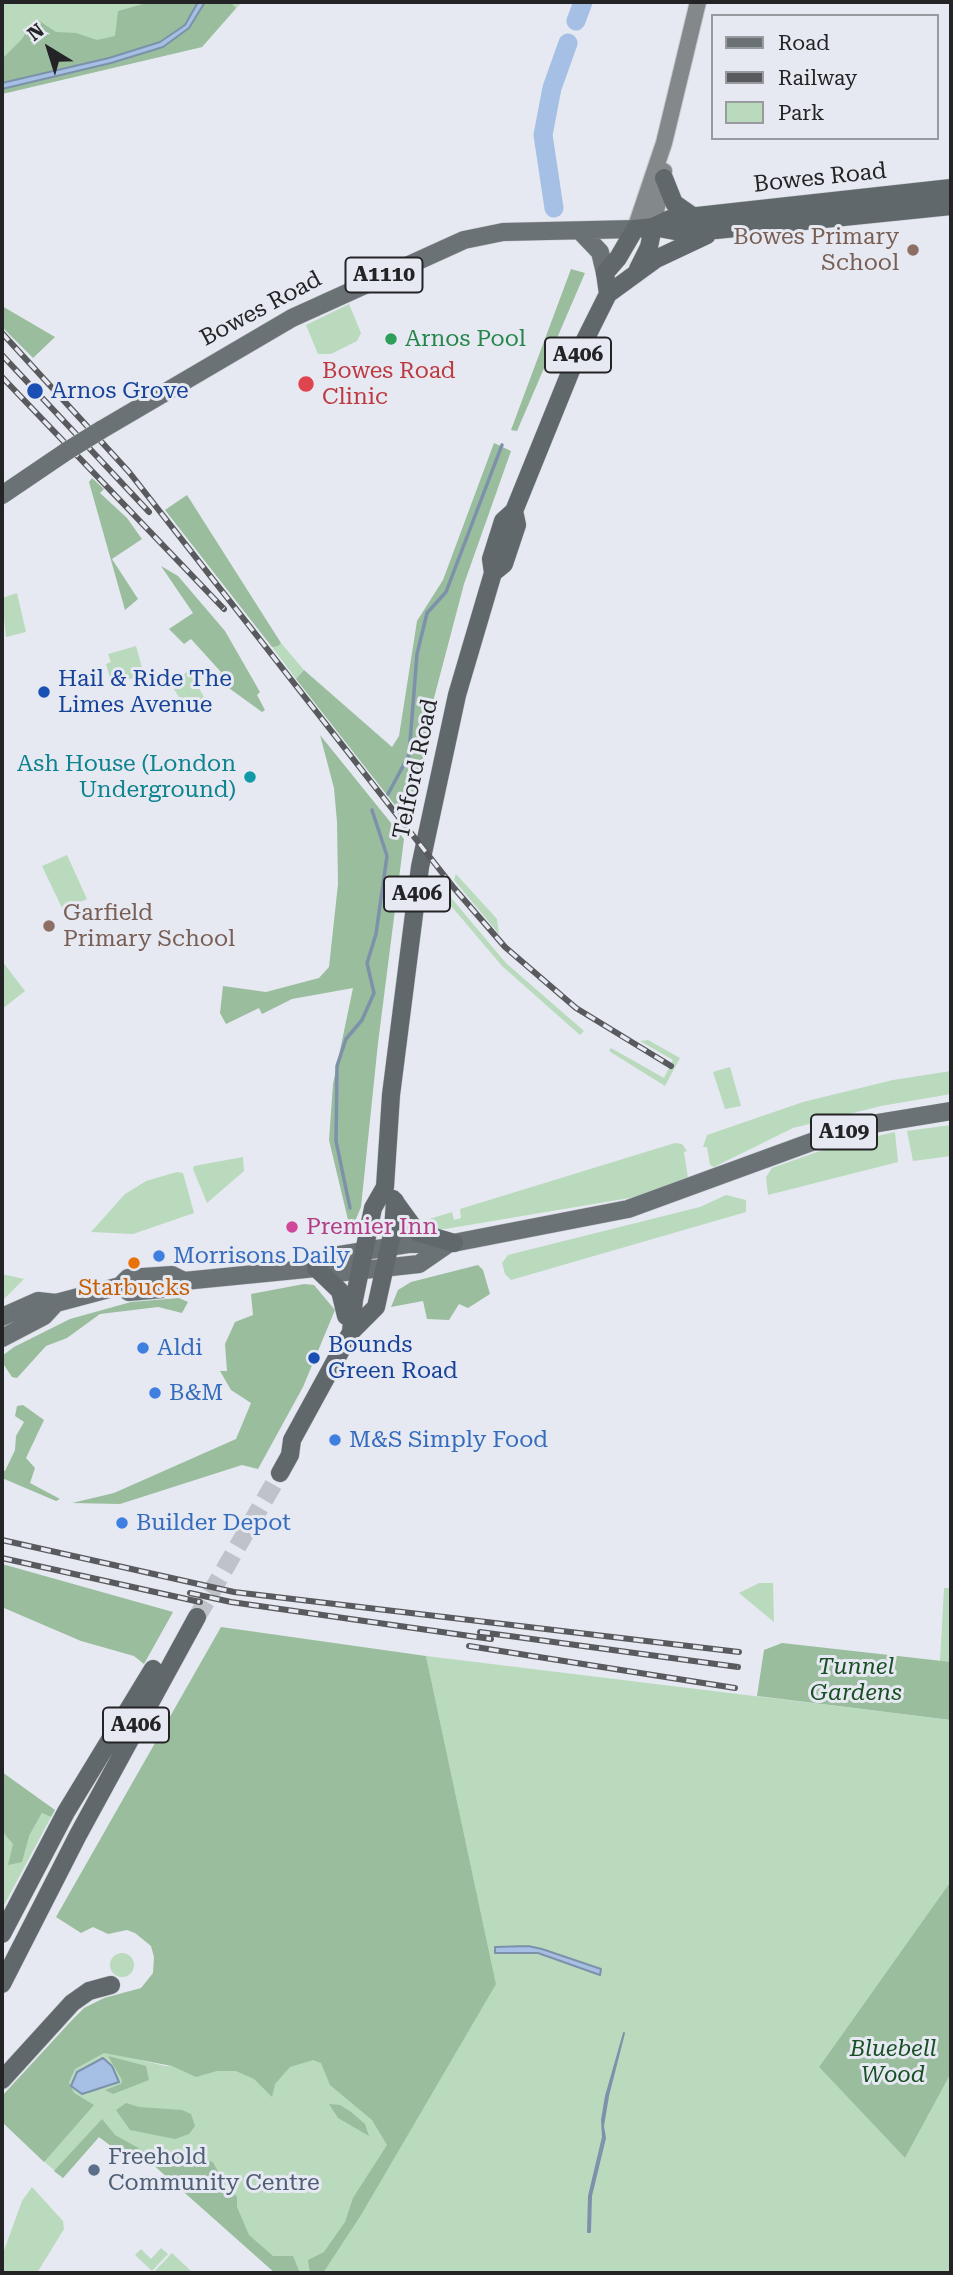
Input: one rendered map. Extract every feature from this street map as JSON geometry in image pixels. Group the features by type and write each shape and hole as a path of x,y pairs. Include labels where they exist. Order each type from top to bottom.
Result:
{"highway":[{"path":"664,178 674,203 694,216"},
{"name":"Bowes Road","path":"644,228 670,219 951,188"},
{"name":"Bowes Road","path":"644,228 680,232 716,230 951,206"},
{"path":"637,272 649,247 644,228"},
{"path":"608,294 605,273 644,228"},
{"name":"Bowes Road","path":"608,294 637,272 716,230"},
{"name":"Telford Road","path":"389,1248 392,1084 434,790 457,695 493,573 504,564 517,525 514,511 576,358 608,294"},
{"path":"390,1194 417,1231 451,1243"},
{"name":"Telford Road","path":"372,1264 373,1208 390,1194"},
{"name":"A406","path":"351,1326 376,1307 372,1264"},
{"name":"A406","path":"273,1471 290,1454 292,1440 351,1326 372,1264"},
{"path":"316,1269 340,1291 351,1326"},
{"name":"A406","path":"2,1934 83,1784 191,1616 2,1984"},
{"path":"2,2080 72,2003 89,1991 111,1985"}],"main road":[{"path":"644,228 698,2"},
{"path":"644,228 664,178 664,143"},
{"name":"Bowes Road","path":"2,495 66,451 275,327 418,259 484,235 644,228"},
{"path":"580,231 600,252 605,273"},
{"name":"A109","path":"372,1264 389,1248 451,1243 628,1209 655,1210 734,1179 742,1169 786,1150 866,1125 951,1111"},
{"name":"A109","path":"2,1317 38,1301 56,1304 120,1286 128,1278 172,1275 184,1281 316,1269 333,1256 372,1264 419,1264 451,1243"},
{"name":"A109","path":"2,1338 44,1316 56,1304"}],"green space":[{"path":"2,2 242,2 202,47 2,94"},
{"path":"150,2 230,2 236,8 202,47 2,94 2,59 22,39 31,24 38,20 56,32 76,33 97,40 115,36 118,11"},
{"path":"571,269 585,273 517,431 511,430"},
{"path":"349,304 361,333 357,341 331,354 318,354 306,325"},
{"path":"2,306 55,337 33,358 2,327"},
{"path":"494,443 511,451 464,584 434,698 418,785 410,815 405,818 296,679 304,670 392,747 399,736 417,621 443,580"},
{"path":"92,478 104,489 100,493 127,518 142,539 112,559 138,599 125,610 89,482"},
{"path":"187,495 281,643 278,646 272,647 165,510"},
{"path":"161,566 178,576 225,631 260,692 257,695 265,710 262,712 215,678 221,672 191,639 184,644 169,629 193,613"},
{"path":"17,593 26,632 6,637 2,598"},
{"path":"281,643 304,670 296,679 272,647"},
{"path":"136,646 144,675 112,684 106,664 111,662 108,654"},
{"path":"189,671 204,697 185,708 170,682"},
{"path":"320,735 404,839 378,1043 361,1207 356,1219 349,1224 329,1140 333,1084 353,988 292,999 262,1014 259,1008 226,1024 220,1013 223,986 266,992 319,978 329,967 338,884 337,822 334,788"},
{"path":"67,855 87,899 63,910 42,866"},
{"path":"456,874 497,919 499,934 454,880"},
{"path":"442,887 506,963 584,1031 580,1035 502,966 441,894"},
{"path":"2,961 25,991 2,1009"},
{"path":"648,1040 680,1058 665,1086 609,1051 611,1048 664,1078 673,1060 640,1041"},
{"path":"730,1067 741,1106 725,1109 713,1072"},
{"path":"951,1071 951,1094 881,1106 793,1128 714,1167 710,1165 707,1147 703,1147 707,1135 803,1102 893,1080"},
{"path":"951,1125 951,1156 913,1161 907,1131"},
{"path":"895,1132 898,1162 768,1195 766,1177 772,1168 834,1146"},
{"path":"675,1143 682,1144 687,1151 684,1152 688,1178 647,1195 445,1229 428,1229 420,1222 452,1212 454,1220 461,1218 460,1209"},
{"path":"243,1157 244,1171 207,1203 194,1166"},
{"path":"177,1172 183,1173 194,1213 133,1234 91,1232 125,1194 146,1181"},
{"path":"726,1195 746,1200 746,1212 511,1280 505,1274 502,1263 508,1255 700,1207"},
{"path":"478,1265 483,1270 490,1294 468,1308 459,1304 449,1320 427,1319 423,1301 391,1307 398,1290 411,1282"},
{"path":"2,1274 24,1279 2,1301"},
{"path":"304,1284 314,1285 335,1310 303,1387 258,1469 242,1465 120,1504 72,1503 114,1493 236,1439 251,1403 231,1390 220,1371 227,1371 225,1344 235,1322 253,1315 251,1294"},
{"path":"179,1298 188,1302 182,1313 158,1307 100,1314 67,1338 46,1346 17,1378 12,1377 2,1362 2,1356 14,1347 70,1319 131,1302"},
{"path":"23,1405 44,1420 26,1458 35,1468 30,1483 60,1499 56,1501 2,1478 2,1470 5,1471 15,1450 16,1436 24,1422 15,1416 17,1406"},
{"path":"2,1564 173,1612 144,1664 134,1656 81,1641 4,1608 2,1613"},
{"path":"759,1583 773,1583 774,1622 739,1593"},
{"path":"944,1588 951,1588 951,1662 940,1661"},
{"path":"221,1627 426,1656 496,1984 361,2215 323,2273 310,2273 308,2260 324,2252 345,2222 353,2198 387,2145 372,2120 330,2085 321,2063 313,2060 290,2067 275,2084 272,2097 254,2079 236,2071 217,2071 196,2077 172,2066 104,2053 75,2069 69,2082 74,2093 94,2105 44,2162 2,2122 2,2096 84,2008 104,1998 141,1988 153,1973 154,1957 151,1946 135,1933 127,1930 108,1934 93,1927 81,1933 56,1917"},
{"name":"Tunnel Gardens","path":"782,1643 951,1662 951,1720 757,1696 764,1650"},
{"path":"426,1656 951,1720 951,1881 819,2067 905,2158 951,2073 951,2273 275,2273 149,2161 134,2163 99,2137 63,2178 38,2156 67,2121 52,2082 104,2052 166,2066 233,2064 496,1984"},
{"path":"2,1772 55,1810 51,1817 42,1813 29,1836 22,1862 8,1865 13,1844 2,1831"},
{"path":"42,1813 51,1817 2,1909 2,1831 13,1843 29,1836"},
{"name":"Bluebell Wood","path":"951,1881 951,2073 905,2158 819,2067"},
{"path":"122,1953 133,1960 134,1965 127,1976 122,1977 111,1970 110,1965 117,1954"},
{"path":"108,2056 146,2066 149,2080 113,2094 105,2090 121,2084 122,2080"},
{"path":"126,2103 139,2107 182,2110 191,2114 195,2126 189,2134 175,2139 130,2130 116,2110"},
{"path":"329,2104 340,2105 351,2112 365,2124 369,2136 338,2118"},
{"path":"102,2119 115,2135 160,2160 203,2159 213,2162 218,2172 209,2188 232,2192 237,2197 237,2207 249,2235 273,2256 293,2256 300,2273 275,2273 149,2161 134,2163 99,2137 63,2178 54,2171"},
{"path":"32,2187 63,2221 64,2229 37,2273 2,2273 2,2256 22,2201"},
{"path":"161,2248 168,2254 152,2271 135,2255 141,2249 151,2259"},
{"path":"172,2253 193,2273 153,2273"}],"water":[{"path":"198,2 205,2 189,28 163,47 111,63 2,89 2,83 109,58 160,42 185,25"},
{"path":"528,1946 601,1969 600,1975 538,1953 495,1953 495,1947"},
{"path":"624,2033 608,2096 603,2126 605,2138 591,2196 588,2232 589,2196 603,2137 602,2120 606,2096"},
{"path":"103,2058 112,2066 119,2082 82,2094 71,2086 77,2072"}],"waterway":[{"path":"576,21 583,2"},
{"path":"554,208 543,135 552,88 568,43"},
{"path":"388,794 409,755 417,654 427,613 446,592 502,445"},
{"path":"350,1208 336,1141 337,1066 346,1039 362,1020 374,993 367,963 376,934 387,856 372,810"}],"tunnel":[{"path":"197,1617 280,1473"}],"railway":[{"path":"2,333 129,472 454,888 505,947 576,1008 671,1066"},
{"path":"2,355 149,512"},
{"path":"2,377 224,609"},
{"path":"2,1540 234,1592 739,1652"},
{"path":"2,1558 200,1602"},
{"path":"190,1593 231,1602 491,1639"},
{"path":"480,1632 738,1667"},
{"path":"469,1646 735,1688"}],"place":[{"name":"Bowes Primary School","path":"913,250"},
{"name":"Arnos Pool","path":"391,339"},
{"name":"Bowes Road Clinic","path":"306,384"},
{"name":"Arnos Grove","path":"35,391"},
{"name":"Hail & Ride The Limes Avenue","path":"44,692"},
{"name":"Ash House (London Underground)","path":"250,777"},
{"name":"Garfield Primary School","path":"49,926"},
{"name":"Premier Inn","path":"292,1227"},
{"name":"Morrisons Daily","path":"159,1256"},
{"name":"Starbucks","path":"134,1263"},
{"name":"Aldi","path":"143,1348"},
{"name":"Bounds Green Road","path":"314,1358"},
{"name":"B&M","path":"155,1393"},
{"name":"M&S Simply Food","path":"335,1440"},
{"name":"Builder Depot","path":"122,1523"},
{"name":"Freehold Community Centre","path":"94,2170"}]}
